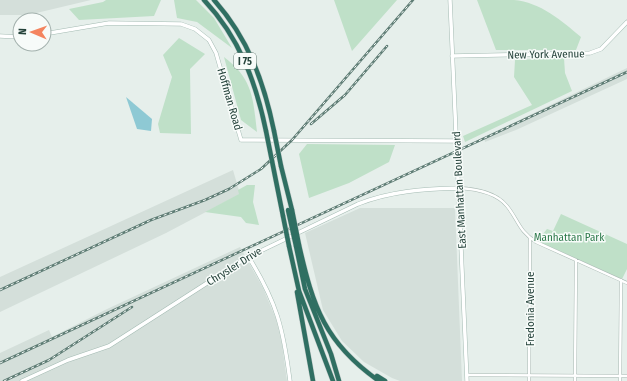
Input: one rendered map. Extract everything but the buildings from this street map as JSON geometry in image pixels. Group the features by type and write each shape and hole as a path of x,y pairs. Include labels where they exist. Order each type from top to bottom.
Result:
{"highway":[{"name":"I 75","path":"204,0 226,27 246,62 256,90 266,131 295,276 333,381"},
{"name":"I 75","path":"214,0 235,26 254,61 264,89 297,246"},
{"path":"297,246 312,294 326,326 345,353 379,381"},
{"path":"297,246 305,289 331,354 339,381"},
{"path":"295,276 312,381"},
{"path":"326,326 354,359 385,381"}],"street":[{"name":"East Manhattan Boulevard","path":"450,0 468,381"},
{"name":"New York Avenue","path":"452,56 590,53 601,49 627,22"},
{"name":"Hoffman Road","path":"52,33 109,23 181,24 195,29 209,40 216,53 241,140 457,141"},
{"path":"0,36 12,37"},
{"path":"459,188 486,193 500,200 507,206 520,228 530,238 627,283"},
{"name":"Chrysler Drive","path":"22,381 68,360 109,346 248,256 375,197 413,190 459,188"},
{"name":"Fredonia Avenue","path":"529,381 530,238"},
{"path":"248,256 264,282 277,313 284,336 290,381"},
{"path":"575,381 576,260"},
{"path":"620,381 621,280"},
{"path":"467,375 627,376"}],"shaded area":[{"path":"0,0 91,0 41,12 12,12 12,15 0,15"},
{"path":"627,68 627,79 516,130 485,142 484,137"},
{"path":"233,170 240,194 166,233 0,312 0,277"},
{"path":"360,208 455,208 462,381 400,381 392,378 364,362 342,341 323,310 305,233"},
{"path":"240,247 263,288 276,319 282,344 287,381 0,381 0,353 49,330 52,337 105,310"}],"green space":[{"path":"106,0 161,0 154,16 79,20 69,9 103,2"},
{"path":"174,0 196,0 214,18 232,48 197,22 177,18"},
{"path":"334,0 397,0 352,51"},
{"path":"477,0 514,0 533,4 542,8 581,37 576,50 496,50"},
{"path":"179,38 205,54 190,69 191,134 160,133 158,124 172,77 163,55"},
{"path":"224,57 241,73 250,90 257,132 241,120"},
{"path":"564,58 565,73 572,91 465,142 463,136 532,105 514,77 515,60"},
{"path":"307,144 395,145 389,162 349,183 309,198 299,154"},
{"path":"247,185 255,185 253,202 259,225 246,223 241,217 205,212 239,194 238,190"},
{"name":"Manhattan Park","path":"561,214 627,244 627,269 622,279 537,241 547,229 553,231"}],"water":[{"path":"126,97 152,119 151,131 137,129"}],"railway":[{"path":"0,290 151,220 205,200 229,189 261,169 292,140 413,0"},
{"path":"311,124 345,95 387,46"},
{"path":"0,363 627,72"},
{"path":"4,381 49,360 132,307"}]}
